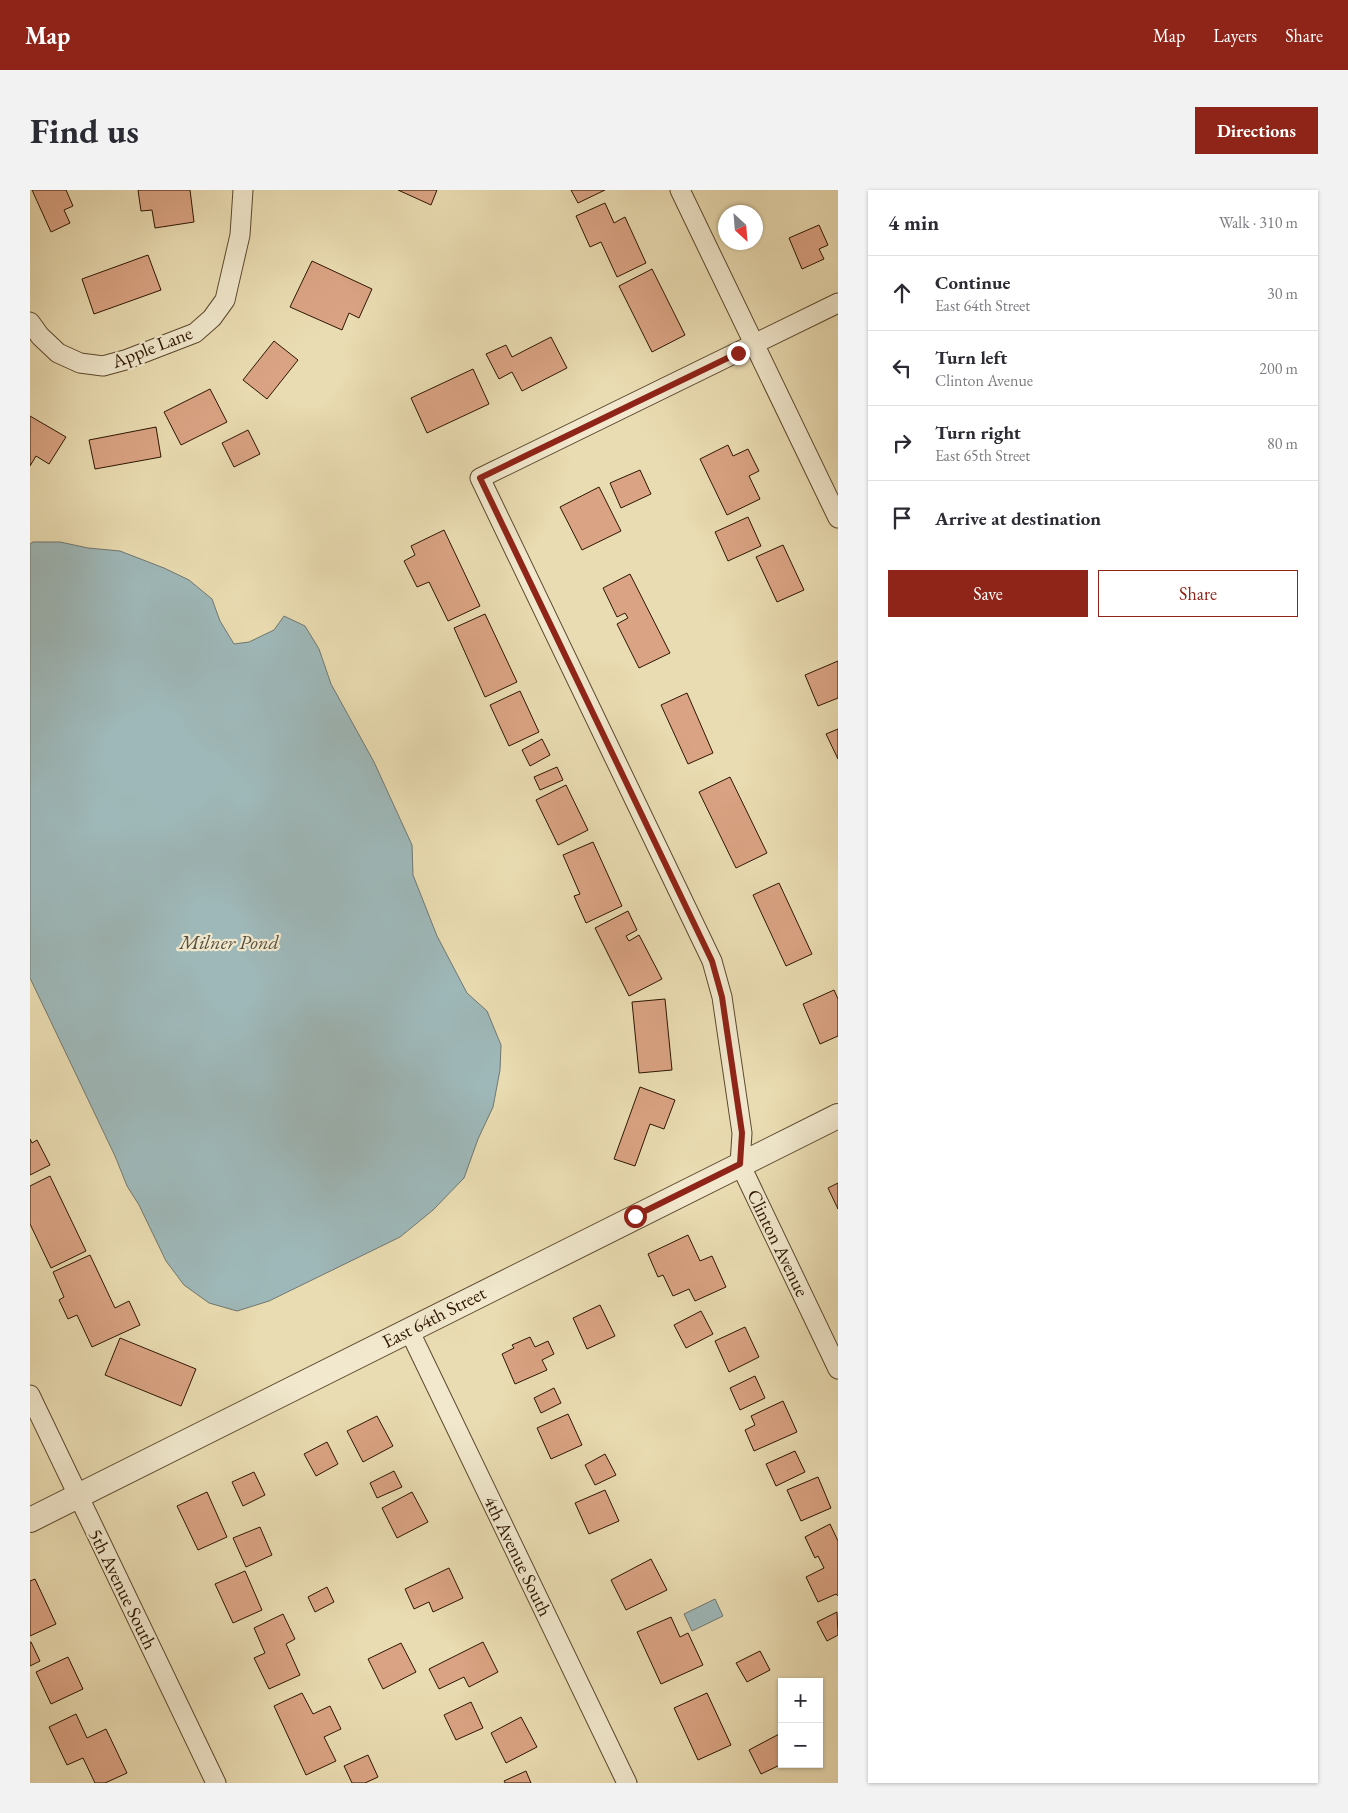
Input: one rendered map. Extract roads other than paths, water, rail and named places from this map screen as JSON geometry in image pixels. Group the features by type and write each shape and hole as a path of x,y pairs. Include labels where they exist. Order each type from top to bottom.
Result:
{"street":[{"name":"Apple Lane","path":"30,322 40,336 58,353 80,363 103,366 125,360 195,333 212,318 225,300 240,235 243,190"},
{"path":"680,190 838,518"},
{"path":"755,345 838,303"},
{"name":"Clinton Avenue","path":"755,345 480,478 712,961 722,997 742,1133 740,1164 838,1369"},
{"name":"East 64th Street","path":"30,1520 838,1116"},
{"name":"4th Avenue South","path":"409,1330 627,1783"},
{"name":"5th Avenue South","path":"30,1395 216,1783"}],"water":[{"name":"Milner Pond","path":"33,542 60,542 88,548 120,551 189,580 212,599 220,621 234,644 249,642 274,630 284,616 305,626 319,649 331,684 374,762 412,845 413,875 437,936 467,993 487,1011 501,1045 500,1070 493,1107 478,1139 464,1178 433,1210 400,1237 269,1301 237,1311 209,1303 184,1285 166,1261 139,1205 127,1186 115,1156 30,978 30,544"},
{"path":"715,1599 723,1616 692,1631 684,1614"}]}
